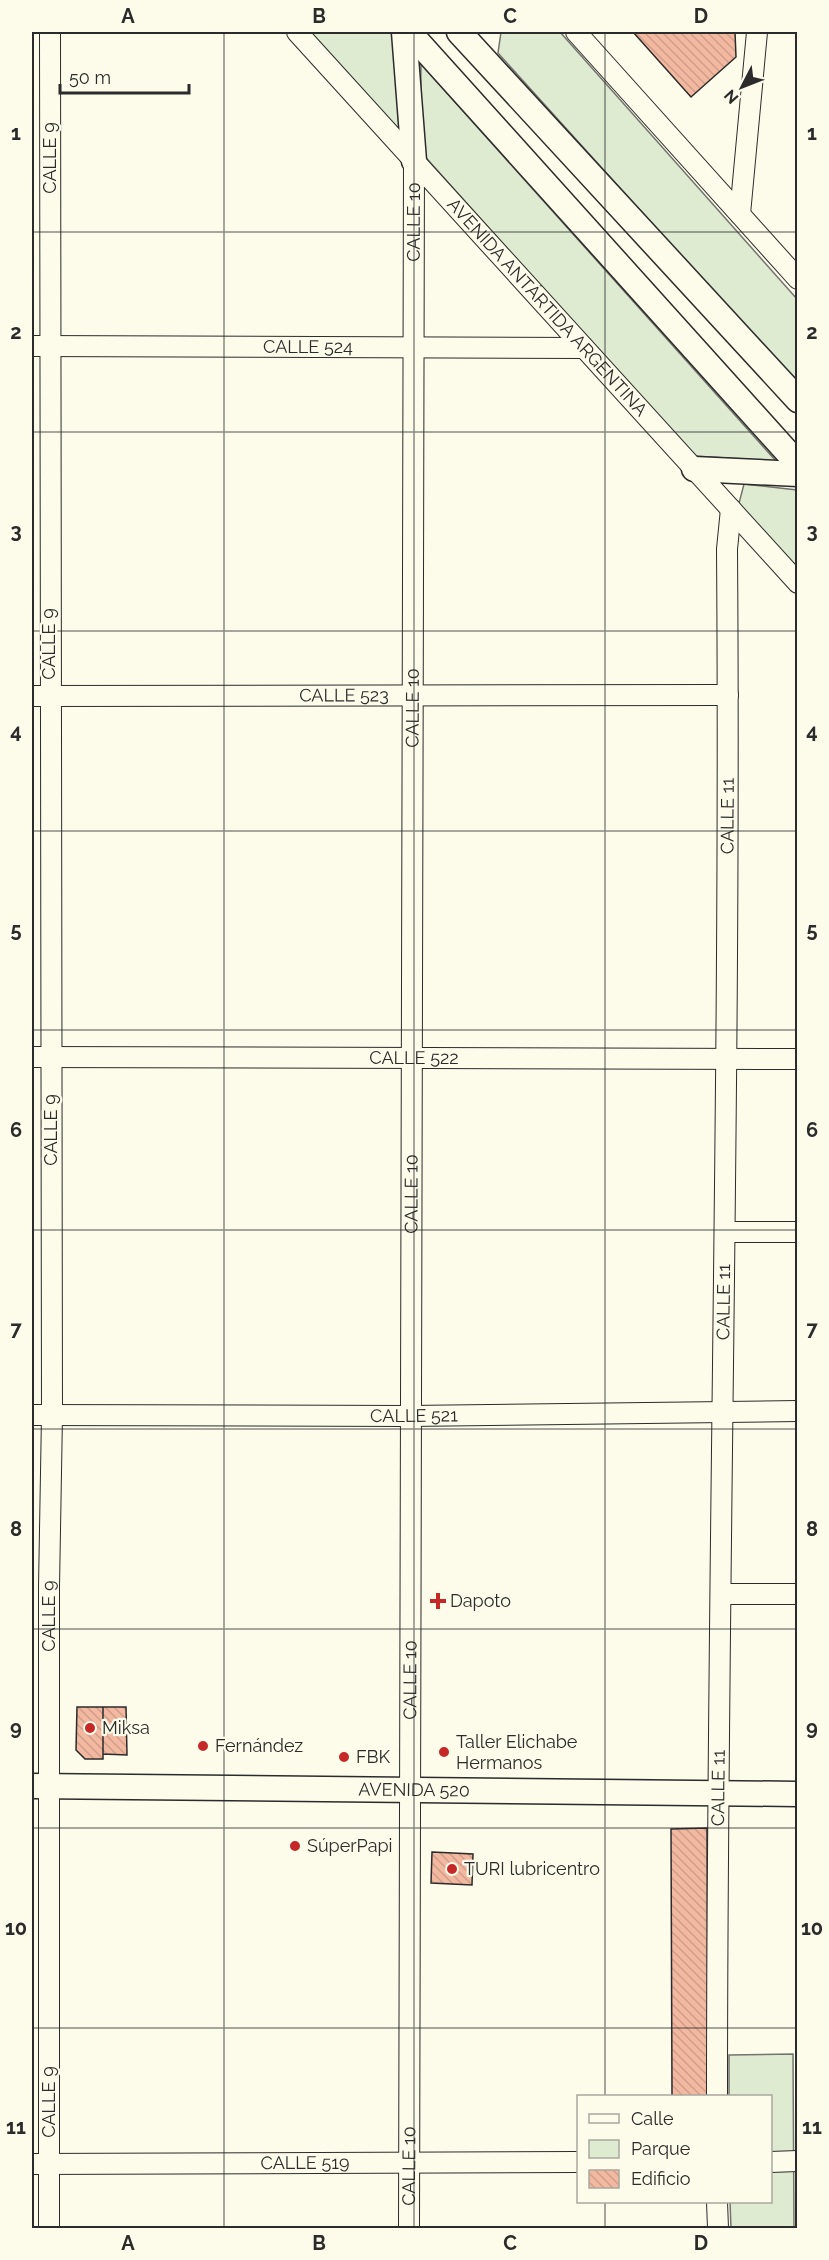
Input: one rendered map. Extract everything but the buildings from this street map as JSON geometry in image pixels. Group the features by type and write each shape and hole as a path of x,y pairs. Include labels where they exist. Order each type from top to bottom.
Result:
{"main road":[{"path":"404,32 414,160"},
{"path":"409,32 798,464"},
{"path":"459,32 798,400"},
{"path":"481,32 489,64"},
{"path":"694,469 798,474"},
{"name":"AVENIDA 520","path":"40,1786 798,1794"}],"street":[{"name":"CALLE 9","path":"49,2229 41,2164 40,1588 52,1415 41,1234 51,1057 41,876 40,516 52,346 50,32"},
{"name":"AVENIDA ANTÁRTIDA ARGENTINA","path":"297,32 798,584"},
{"path":"576,32 798,279"},
{"path":"740,214 757,32"},
{"name":"CALLE 10","path":"409,2229 410,698 414,160"},
{"name":"CALLE 524","path":"32,346 584,348"},
{"name":"CALLE 11","path":"717,2095 717,1793 726,1232 727,549 731,509"},
{"name":"CALLE 523","path":"41,696 410,698 728,695"},
{"name":"CALLE 522","path":"32,1057 798,1059"},
{"path":"726,1232 798,1232"},
{"name":"CALLE 521","path":"32,1415 409,1416 798,1411"},
{"path":"721,1594 798,1594"},
{"path":"772,2162 798,2161"},
{"name":"CALLE 519","path":"41,2164 577,2162"},
{"path":"717,2203 718,2229"}],"green space":[{"path":"310,32 390,32 394,37 399,130"},
{"path":"501,32 560,32 797,299 797,384 498,53"},
{"path":"421,64 776,461 693,456 420,151"},
{"path":"744,484 797,490 797,575 738,507"},
{"path":"793,2054 794,2228 731,2228 730,2203 772,2203 772,2095 729,2095 729,2055"}],"place":[{"name":"Dapoto","path":"438,1601"},
{"name":"Miksa","path":"90,1728"},
{"name":"Fernández","path":"203,1746"},
{"name":"Taller Elichabe Hermanos","path":"444,1752"},
{"name":"FBK","path":"344,1757"},
{"name":"SúperPapi","path":"295,1846"},
{"name":"TURI lubricentro","path":"452,1869"}]}
